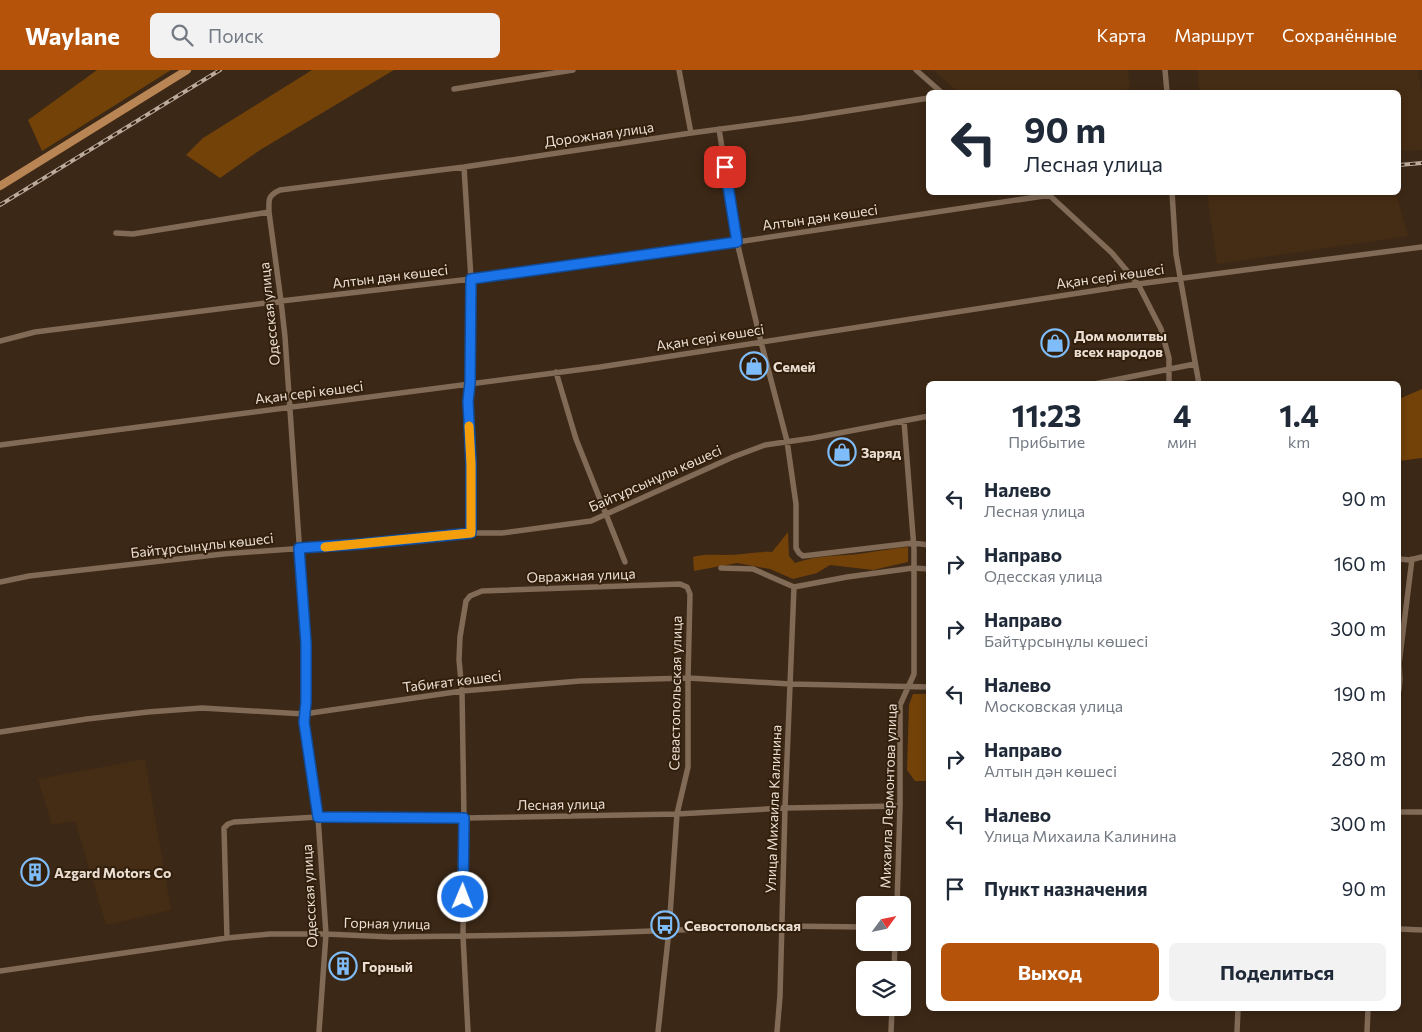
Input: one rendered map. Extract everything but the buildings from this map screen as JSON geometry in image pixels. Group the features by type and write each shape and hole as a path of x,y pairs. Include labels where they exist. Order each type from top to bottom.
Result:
{"main road":[{"path":"0,186 186,70"}],"street":[{"path":"454,90 573,70"},
{"path":"679,70 692,133"},
{"path":"916,70 939,90"},
{"path":"1166,70 1167,90"},
{"name":"Дорожная улица","path":"273,193 280,190 464,167 926,98"},
{"path":"719,129 737,242 787,441 796,504 796,548 799,554 803,556 913,542 926,544"},
{"path":"464,167 471,279 470,383 468,401 471,464 471,533"},
{"name":"Одесская улица","path":"273,193 269,199 269,212 282,301 306,643 306,702 304,714 318,817 326,934 318,1032"},
{"name":"Алтын дән көшесі","path":"0,340 35,332 471,279 737,242 1042,195"},
{"path":"1049,195 1112,253 1138,284 1162,329 1169,358 1170,381"},
{"path":"1172,195 1176,254 1199,381"},
{"path":"116,233 133,234 269,212"},
{"name":"Ақан сері көшесі","path":"0,445 600,367 1138,284 1422,247"},
{"path":"1109,381 1196,364"},
{"path":"556,372 576,439 625,562"},
{"name":"Байтұрсынұлы көшесі","path":"0,582 38,575 223,554 361,544 471,533 502,533 592,520 733,457 765,445 926,417"},
{"name":"Михаила Лермонтова улица","path":"897,896 900,704 914,674 913,542 904,421"},
{"path":"1401,559 1422,557"},
{"path":"1401,648 1412,559"},
{"path":"721,568 753,569 794,587 847,577 913,568 926,569"},
{"name":"Овражная улица","path":"462,691 459,660 460,637 466,601 470,596 482,591 680,584 687,587 690,594"},
{"name":"Улица Михаила Калинина","path":"777,1032 780,996 794,587"},
{"name":"Севастопольская улица","path":"658,1032 669,930 677,814 688,767 690,594"},
{"name":"Табиғат көшесі","path":"0,732 87,719 202,708 304,714 462,691 580,681 688,678 790,684 926,687"},
{"path":"462,691 463,936 468,1032"},
{"name":"Лесная улица","path":"227,938 224,828 234,822 318,817 464,818 677,814 785,808 900,806"},
{"path":"1401,812 1422,812"},
{"name":"Горная улица","path":"0,971 227,938 270,934 391,937 782,926 856,927"},
{"path":"1401,928 1422,930"},
{"path":"1237,1032 1238,1011"},
{"path":"1367,1032 1368,1011"},
{"path":"891,1032 892,1016"}],"shaded area":[{"path":"97,70 171,70 42,151 28,120"},
{"path":"312,70 394,70 260,150 220,178 186,155 203,138"},
{"path":"933,70 1128,70 1130,89 1125,90 956,90"},
{"path":"1198,70 1418,70 1422,92 1422,150 1401,151 1401,90 1199,90"},
{"path":"1207,195 1397,195 1408,236 1217,264"},
{"path":"1422,389 1422,458 1401,461 1401,398"},
{"path":"788,532 789,556 795,563 821,557 908,547 908,562 873,570 830,565 817,573 793,579 770,569 737,563 694,571 693,557 772,552"},
{"path":"913,694 926,694 926,781 915,781 907,770 909,705"},
{"path":"145,759 171,910 106,925 75,821 52,825 38,779"}],"railway":[{"path":"0,205 220,70"},
{"path":"1401,165 1422,163"}],"slow traffic":[{"path":"325,547 471,533 469,426"}],"place":[{"name":"Дом молитвы всех народов","path":"1055,343"},
{"name":"Семей","path":"754,366"},
{"name":"Заряд","path":"842,452"},
{"name":"Azgard Motors Co","path":"35,872"},
{"name":"Севостопольская","path":"665,925"},
{"name":"Горный","path":"343,966"}],"route":[{"path":"463,897 464,818 318,817 304,722 306,643 299,548 471,533 471,464 468,401 470,383 471,279 737,242 725,167"}]}
